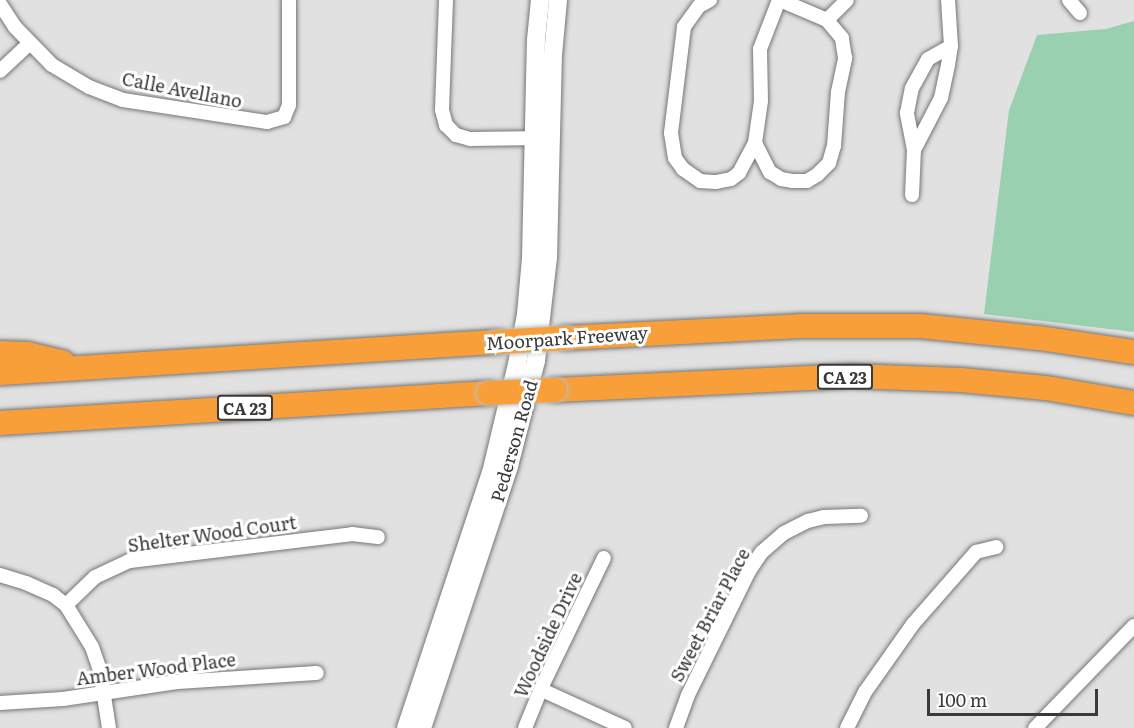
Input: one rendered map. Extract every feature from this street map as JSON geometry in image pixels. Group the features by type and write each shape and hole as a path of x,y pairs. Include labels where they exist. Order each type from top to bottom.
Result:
{"highway":[{"name":"Moorpark Freeway","path":"0,373 565,338 800,326 920,326 1039,338 1134,352"},
{"path":"0,353 27,354 92,368"},
{"name":"CA 23","path":"0,423 489,393 852,376 961,380 1046,388 1134,403"},
{"path":"0,432 167,413"}],"street":[{"name":"Calle Avellano","path":"0,4 29,44 68,76 89,87 123,100 247,120 272,121 284,117 289,105 289,0"},
{"path":"447,0 442,110 446,125 456,135 470,139 542,138"},
{"name":"Pederson Road","path":"422,728 509,466 536,361 548,257 536,40 540,0"},
{"name":"Pederson Road","path":"406,728 490,473 517,364 526,314 542,138 558,0"},
{"path":"710,0 699,6 684,27 671,133 675,158 683,169 700,181 731,179 745,167 755,143 761,101 760,49 780,0 827,20 837,29 845,47 834,146 829,163 807,181 781,179 770,172 762,162 755,143"},
{"path":"827,20 847,0"},
{"path":"914,150 941,98 951,46 948,0"},
{"path":"1069,0 1080,13"},
{"path":"0,70 29,44"},
{"path":"912,195 914,150 907,113 912,88 928,59 951,46"},
{"name":"Sweet Briar Place","path":"676,728 703,664 749,571 762,552 784,533 808,521 824,517 861,516"},
{"name":"Shelter Wood Court","path":"66,605 95,577 130,561 352,534 378,537"},
{"path":"847,728 875,676 913,624 976,552 996,547"},
{"name":"Woodside Drive","path":"525,728 543,684 604,558"},
{"path":"0,575 26,583 66,605 92,647 106,693 109,728"},
{"path":"1035,728 1134,626"},
{"name":"Amber Wood Place","path":"0,703 106,693 177,682 317,673"},
{"path":"542,690 625,728"}],"green space":[{"path":"1134,21 1134,332 984,314 1009,110 1037,35 1106,29"}]}
